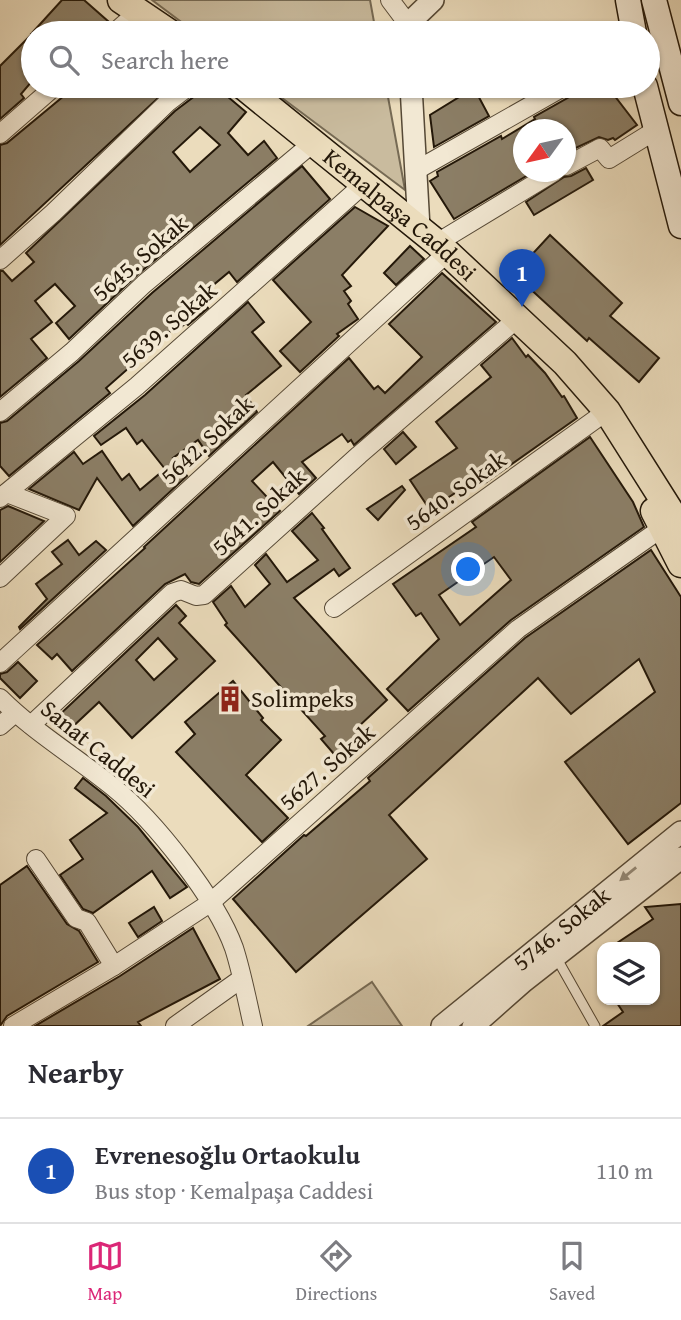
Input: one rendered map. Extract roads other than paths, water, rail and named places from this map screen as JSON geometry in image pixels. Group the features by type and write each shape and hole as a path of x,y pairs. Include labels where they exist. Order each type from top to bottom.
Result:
{"main road":[{"path":"628,0 632,21"},
{"path":"654,0 655,21"},
{"path":"129,6 152,21"},
{"path":"660,50 681,103"},
{"name":"Kemalpaşa Caddesi","path":"258,98 434,241 565,363 607,411 671,528 681,564"},
{"path":"648,98 681,226"}],"street":[{"path":"400,13 433,0"},
{"path":"0,134 41,98"},
{"path":"0,260 173,98"},
{"path":"412,98 415,171 434,241"},
{"path":"415,171 543,98"},
{"path":"576,160 600,148 609,159 656,130"},
{"name":"5645. Sokak","path":"0,412 72,352 145,284 314,142"},
{"name":"5642. Sokak","path":"0,663 434,241 537,182"},
{"name":"5639. Sokak","path":"4,496 147,377 365,183"},
{"name":"5641. Sokak","path":"31,724 172,593 181,590 196,596 204,595 359,455 518,318"},
{"name":"5640. Sokak","path":"334,608 607,411"},
{"path":"0,578 66,516 4,496"},
{"name":"5627. Sokak","path":"13,1026 114,966 210,903 518,629 671,528"},
{"name":"Sanat Caddesi","path":"0,698 15,713 116,789 167,841 210,903 233,947 253,1026"},
{"path":"0,726 15,713"},
{"name":"5746. Sokak","path":"442,1026 681,832"},
{"path":"473,1026 556,956 681,858"},
{"path":"36,859 76,918 87,922 114,966"},
{"path":"175,1026 241,979"}],"lane":[{"path":"556,956 595,1026"}],"place":[{"name":"Evrenesoğlu Ortaokulu","path":"522,307"},
{"name":"Solimpeks","path":"230,699"}]}
